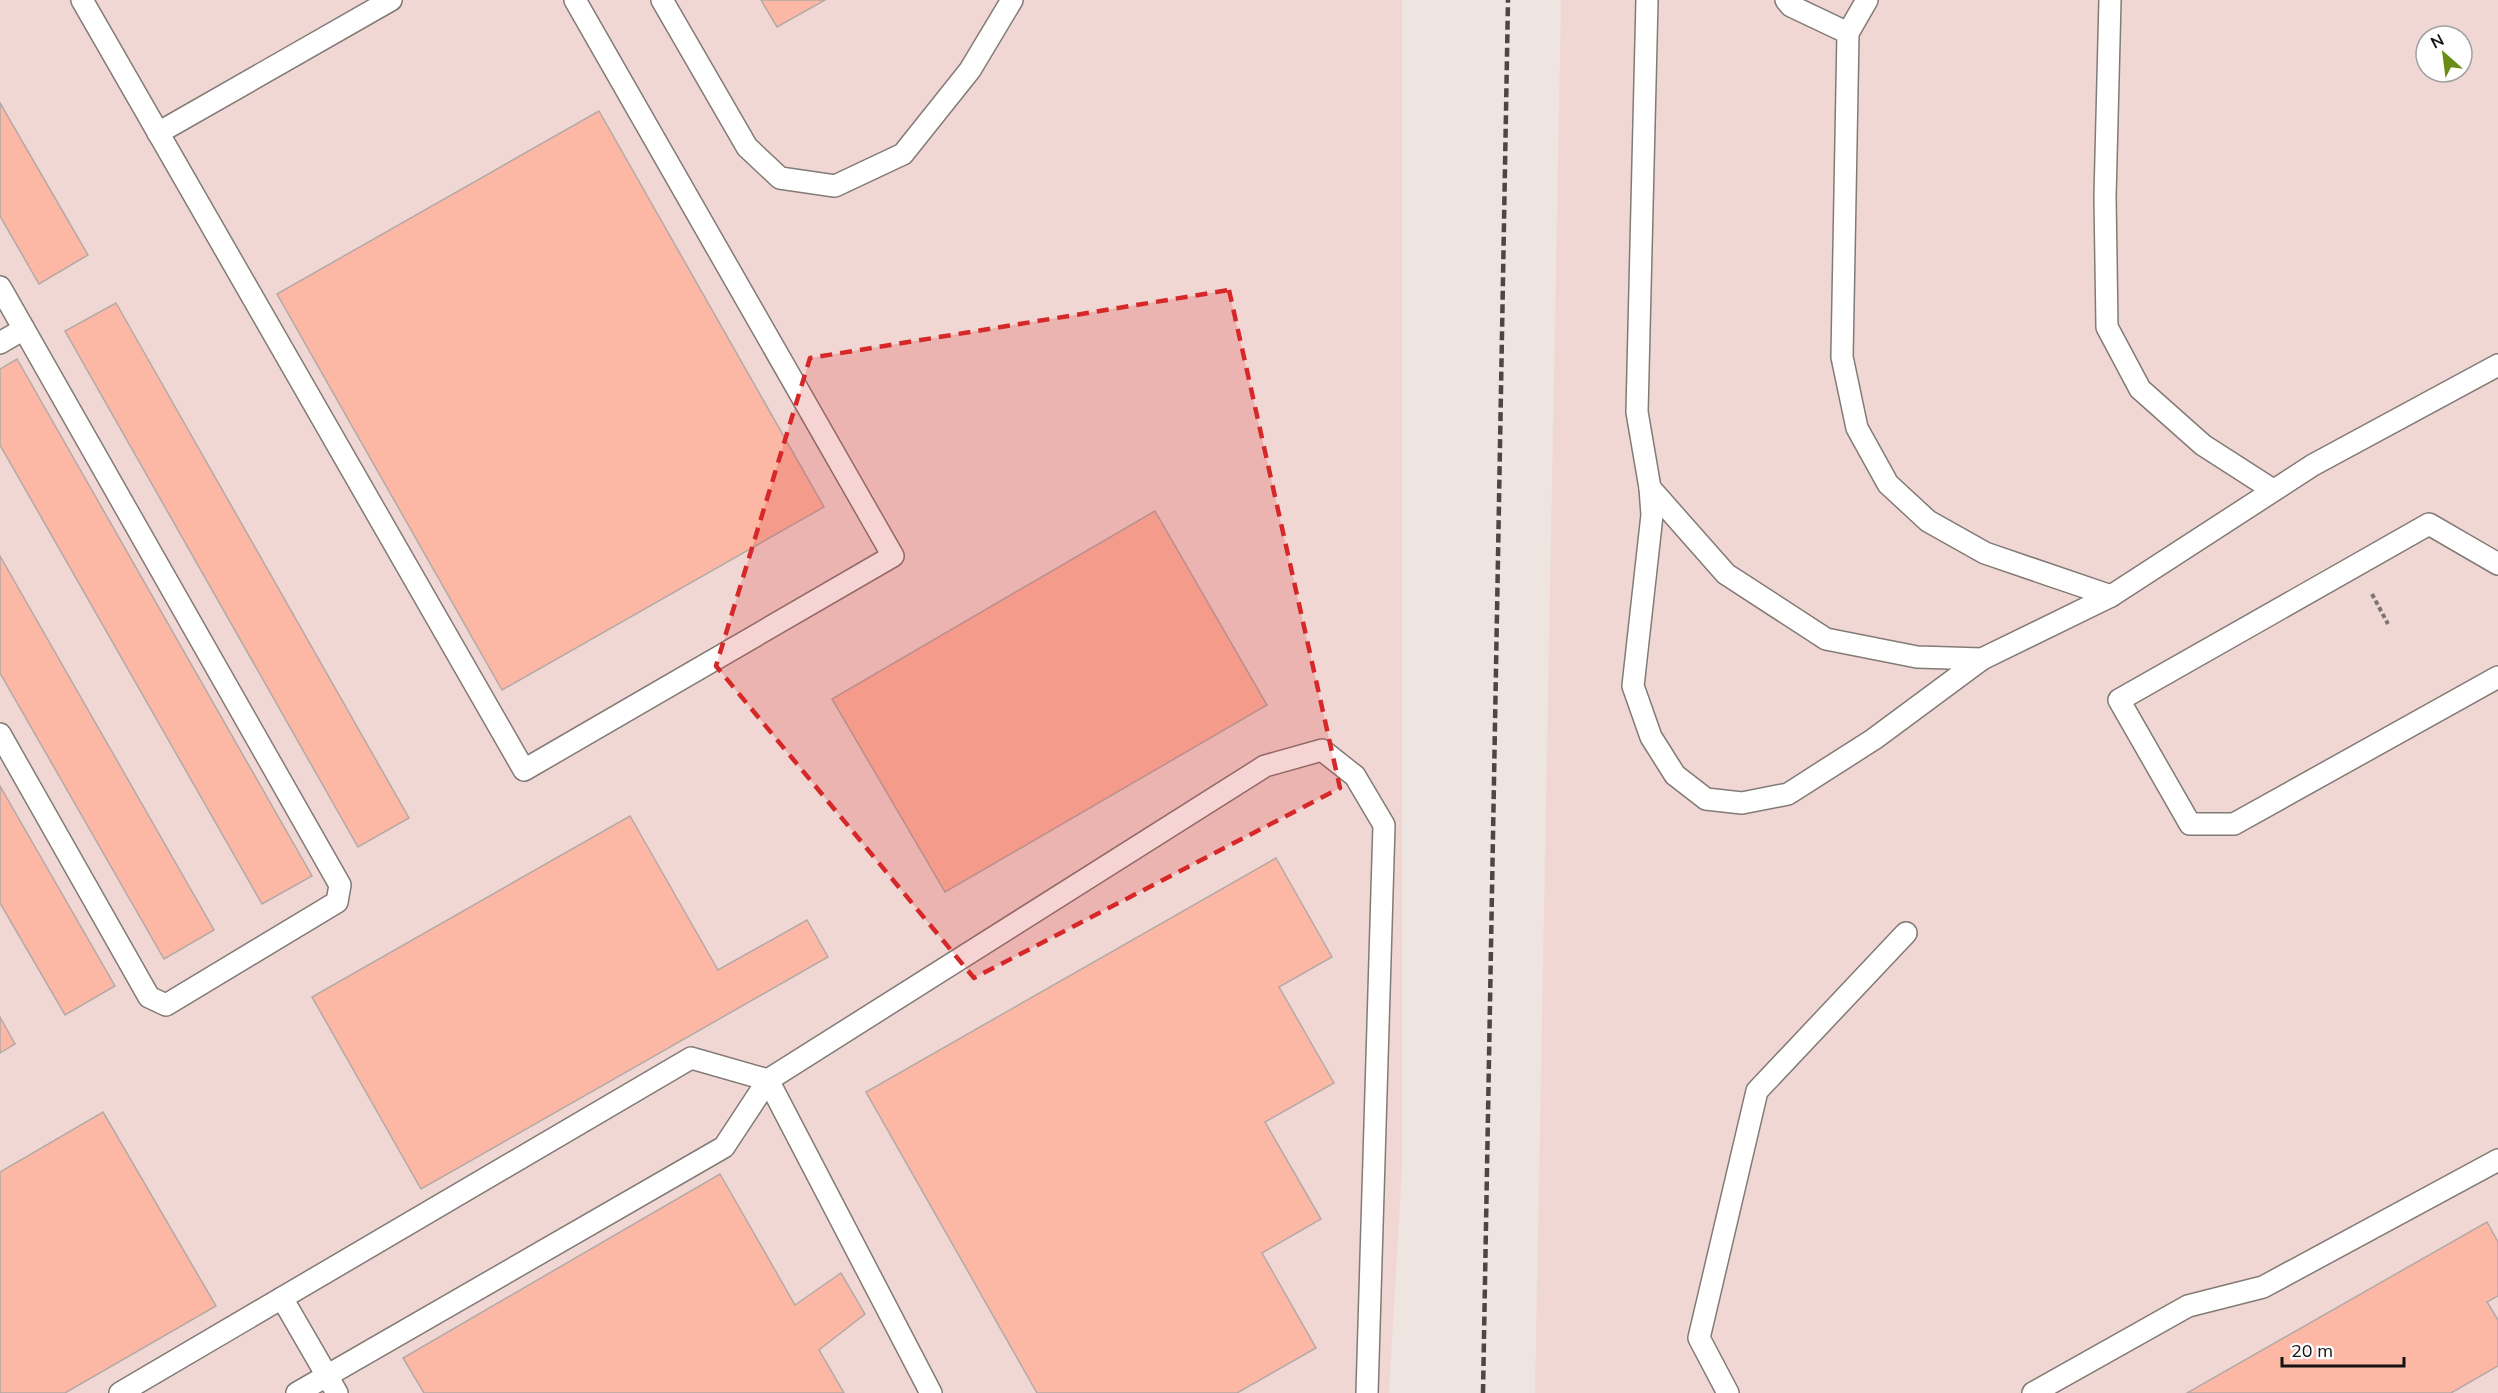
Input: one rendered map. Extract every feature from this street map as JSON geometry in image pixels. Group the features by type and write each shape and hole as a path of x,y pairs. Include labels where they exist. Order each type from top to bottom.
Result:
{"lane":[{"path":"82,0 524,770 893,556 575,0"},
{"path":"158,133 391,0"},
{"path":"662,0 747,147 780,178 835,186 903,154 970,70 1012,0"},
{"path":"1647,0 1637,412 1650,488 1652,515 1633,686 1651,737 1675,775 1706,799 1742,803 1788,794 1874,739 1982,659 2111,596 2313,465 2498,365"},
{"path":"1786,0 1791,6 1848,33"},
{"path":"1867,0 1848,33 1842,357 1857,428 1887,484 1928,520 1985,553 2111,596"},
{"path":"2110,0 2105,196 2107,327 2140,389 2204,445 2273,490"},
{"path":"0,287 340,885 337,902 166,1005 149,997 0,734"},
{"path":"0,343 24,329"},
{"path":"1650,488 1726,574 1826,639 1917,657 1982,659"},
{"path":"2498,564 2429,524 2120,700 2190,824 2234,824 2498,677"},
{"path":"297,1393 332,1384 724,1147 768,1080 1265,766 1322,750 1355,776 1384,825 1367,1393"},
{"path":"1728,1393 1699,1338 1757,1091 1906,933"},
{"path":"120,1393 691,1058 768,1080 931,1393"},
{"path":"2033,1393 2188,1306 2263,1287 2498,1160"},
{"path":"282,1298 332,1384"}],"path":[{"path":"2371,592 2388,624"}],"highlighted area":[{"path":"1229,290 1340,788 974,978 716,666 810,358"}],"shaded area":[{"path":"0,0 1402,0 1402,1171 1389,1393 0,1393"},
{"path":"1561,0 2498,0 2498,1393 1535,1393"}],"building":[{"path":"761,0 825,0 777,27"},
{"path":"0,103 88,255 39,284 0,216"},
{"path":"599,111 824,507 502,690 277,294"},
{"path":"116,303 409,818 358,847 65,331"},
{"path":"17,359 312,876 262,904 0,445 0,369"},
{"path":"1155,511 1267,705 945,892 832,699"},
{"path":"0,556 214,930 164,959 0,673"},
{"path":"0,786 115,986 65,1015 0,903"},
{"path":"630,816 718,970 807,920 828,957 421,1189 312,997"},
{"path":"1276,858 1332,957 1279,987 1334,1083 1265,1122 1321,1219 1262,1253 1316,1348 1237,1393 1037,1393 866,1092"},
{"path":"0,1017 15,1044 0,1053"},
{"path":"103,1112 216,1306 65,1393 0,1393 0,1172"},
{"path":"720,1174 795,1305 841,1273 865,1314 819,1350 844,1393 424,1393 403,1358"},
{"path":"2487,1222 2498,1242 2498,1296 2487,1302 2498,1320 2498,1366 2451,1393 2187,1393"}],"railway":[{"path":"1483,1393 1508,0"}]}
